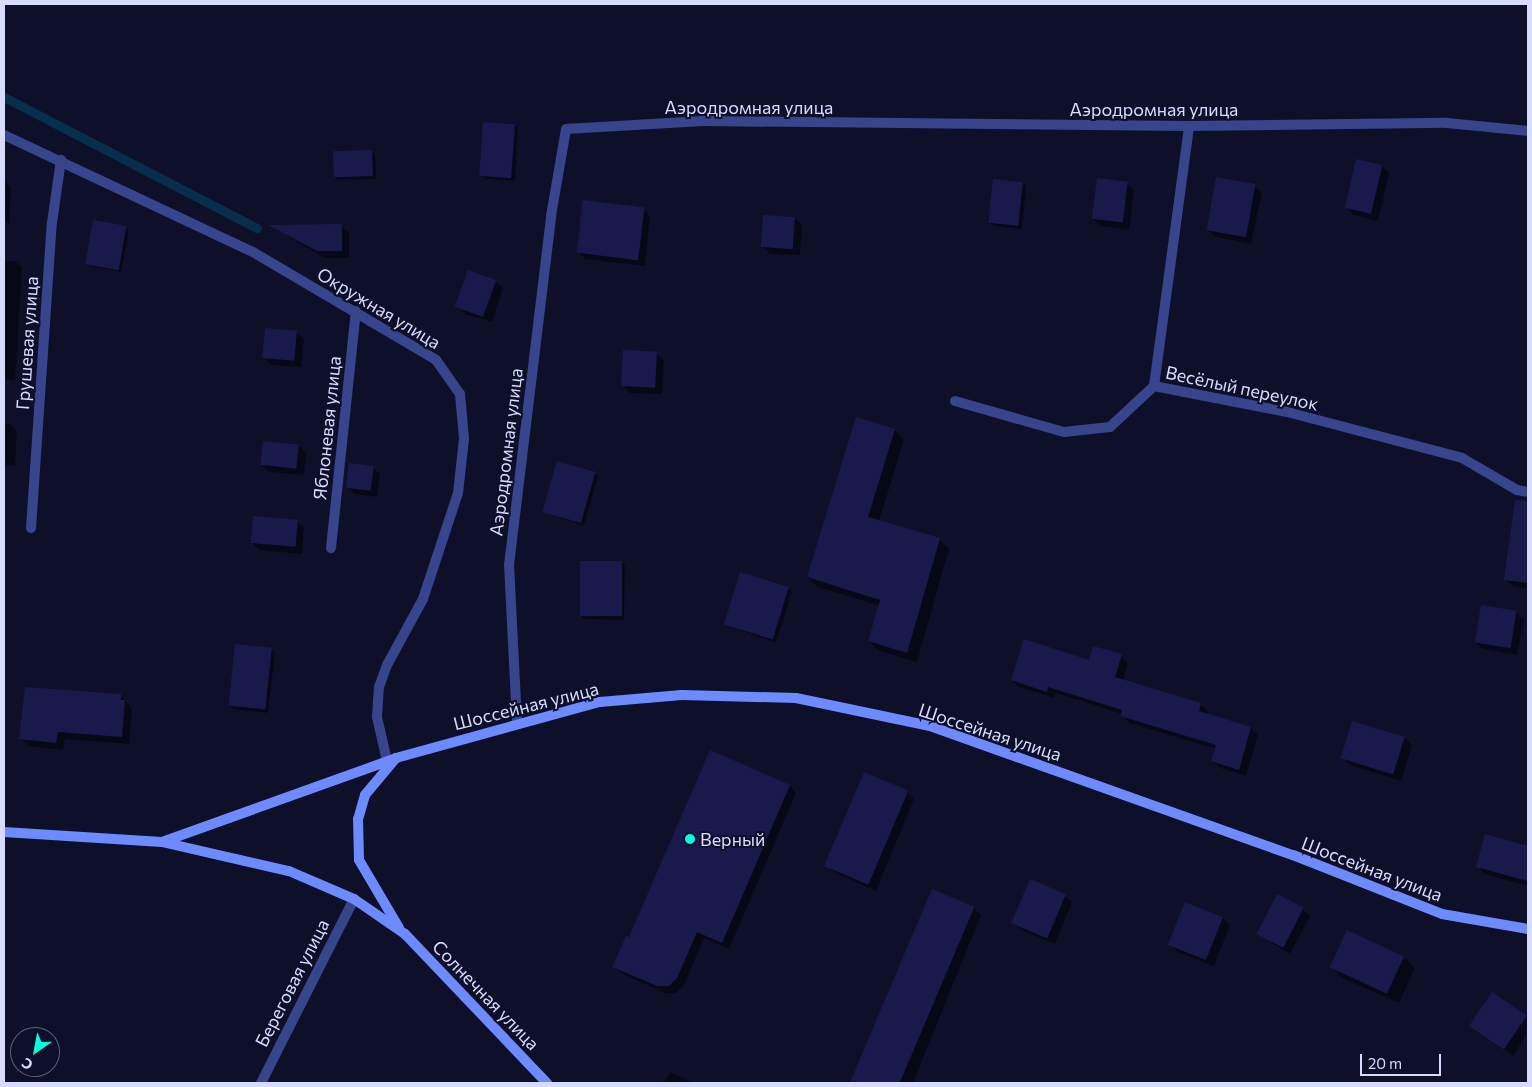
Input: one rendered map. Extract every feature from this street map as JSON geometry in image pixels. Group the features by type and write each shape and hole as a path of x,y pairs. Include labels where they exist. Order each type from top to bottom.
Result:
{"main road":[{"name":"Шоссейная улица","path":"162,842 391,759 517,722 600,702 682,695 796,698 930,726 1293,855 1442,914 1528,929"},
{"path":"391,759 365,795 358,819 358,852 359,860 401,930"},
{"path":"4,832 162,842 289,871 354,899 401,930"},
{"name":"Солнечная улица","path":"401,930 547,1083"}],"street":[{"name":"Аэродромная улица","path":"517,722 509,565 551,216 566,129 703,121 1189,126 1447,123 1528,131"},
{"path":"1154,386 1189,126"},
{"name":"Окружная улица","path":"4,135 61,160 253,252 436,360 460,394 464,439 458,493 423,599 387,665 379,687 377,717 391,759"},
{"name":"Грушевая улица","path":"31,528 52,223 61,160"},
{"name":"Яблоневая улица","path":"331,548 356,312"},
{"name":"Весёлый переулок","path":"955,401 1064,432 1110,427 1154,386 1291,413 1462,458 1517,490 1528,492"},
{"name":"Береговая улица","path":"261,1083 354,899"}],"building":[{"path":"483,122 515,124 511,178 479,176"},
{"path":"372,150 373,176 334,177 333,151"},
{"path":"1356,159 1382,165 1371,214 1345,208"},
{"path":"1216,177 1255,184 1246,237 1207,230"},
{"path":"1097,178 1128,182 1123,222 1092,219"},
{"path":"993,179 1023,182 1018,226 988,223"},
{"path":"583,200 645,208 638,260 577,253"},
{"path":"763,215 795,217 793,249 761,247"},
{"path":"93,220 126,226 119,270 85,264"},
{"path":"342,224 342,251 317,251 268,225"},
{"path":"468,270 496,280 483,317 455,307"},
{"path":"265,328 297,331 294,361 262,358"},
{"path":"623,350 657,352 655,388 621,386"},
{"path":"856,417 895,429 868,517 940,538 907,653 868,641 880,600 807,577"},
{"path":"263,441 299,445 296,469 260,465"},
{"path":"557,461 595,472 581,523 542,512"},
{"path":"349,463 374,466 371,491 346,488"},
{"path":"1515,500 1528,501 1528,583 1504,580"},
{"path":"253,516 298,520 295,547 251,543"},
{"path":"580,561 622,561 622,616 580,616"},
{"path":"740,572 789,587 773,640 724,625"},
{"path":"1481,605 1517,611 1511,648 1475,643"},
{"path":"1024,639 1089,660 1093,646 1122,654 1115,677 1201,703 1199,711 1251,727 1239,770 1211,761 1216,745 1120,716 1122,710 1048,687 1047,692 1011,680"},
{"path":"235,644 272,648 265,710 229,706"},
{"path":"25,687 121,694 121,700 125,700 122,737 58,732 56,743 19,739"},
{"path":"1352,721 1405,737 1393,774 1341,758"},
{"path":"710,750 790,785 722,943 697,932 677,978 669,986 657,986 612,967 626,936 629,937"},
{"path":"864,772 908,791 868,885 824,866"},
{"path":"1485,834 1528,846 1528,881 1476,867"},
{"path":"1030,879 1066,894 1047,938 1011,923"},
{"path":"932,889 974,907 900,1083 850,1081"},
{"path":"1277,894 1304,908 1283,948 1257,934"},
{"path":"1185,902 1223,917 1206,960 1168,945"},
{"path":"1347,930 1404,957 1387,994 1330,967"},
{"path":"1492,992 1527,1015 1504,1049 1469,1026"}],"waterway":[{"path":"4,97 257,228"}],"place":[{"name":"Верный","path":"690,839"}]}
